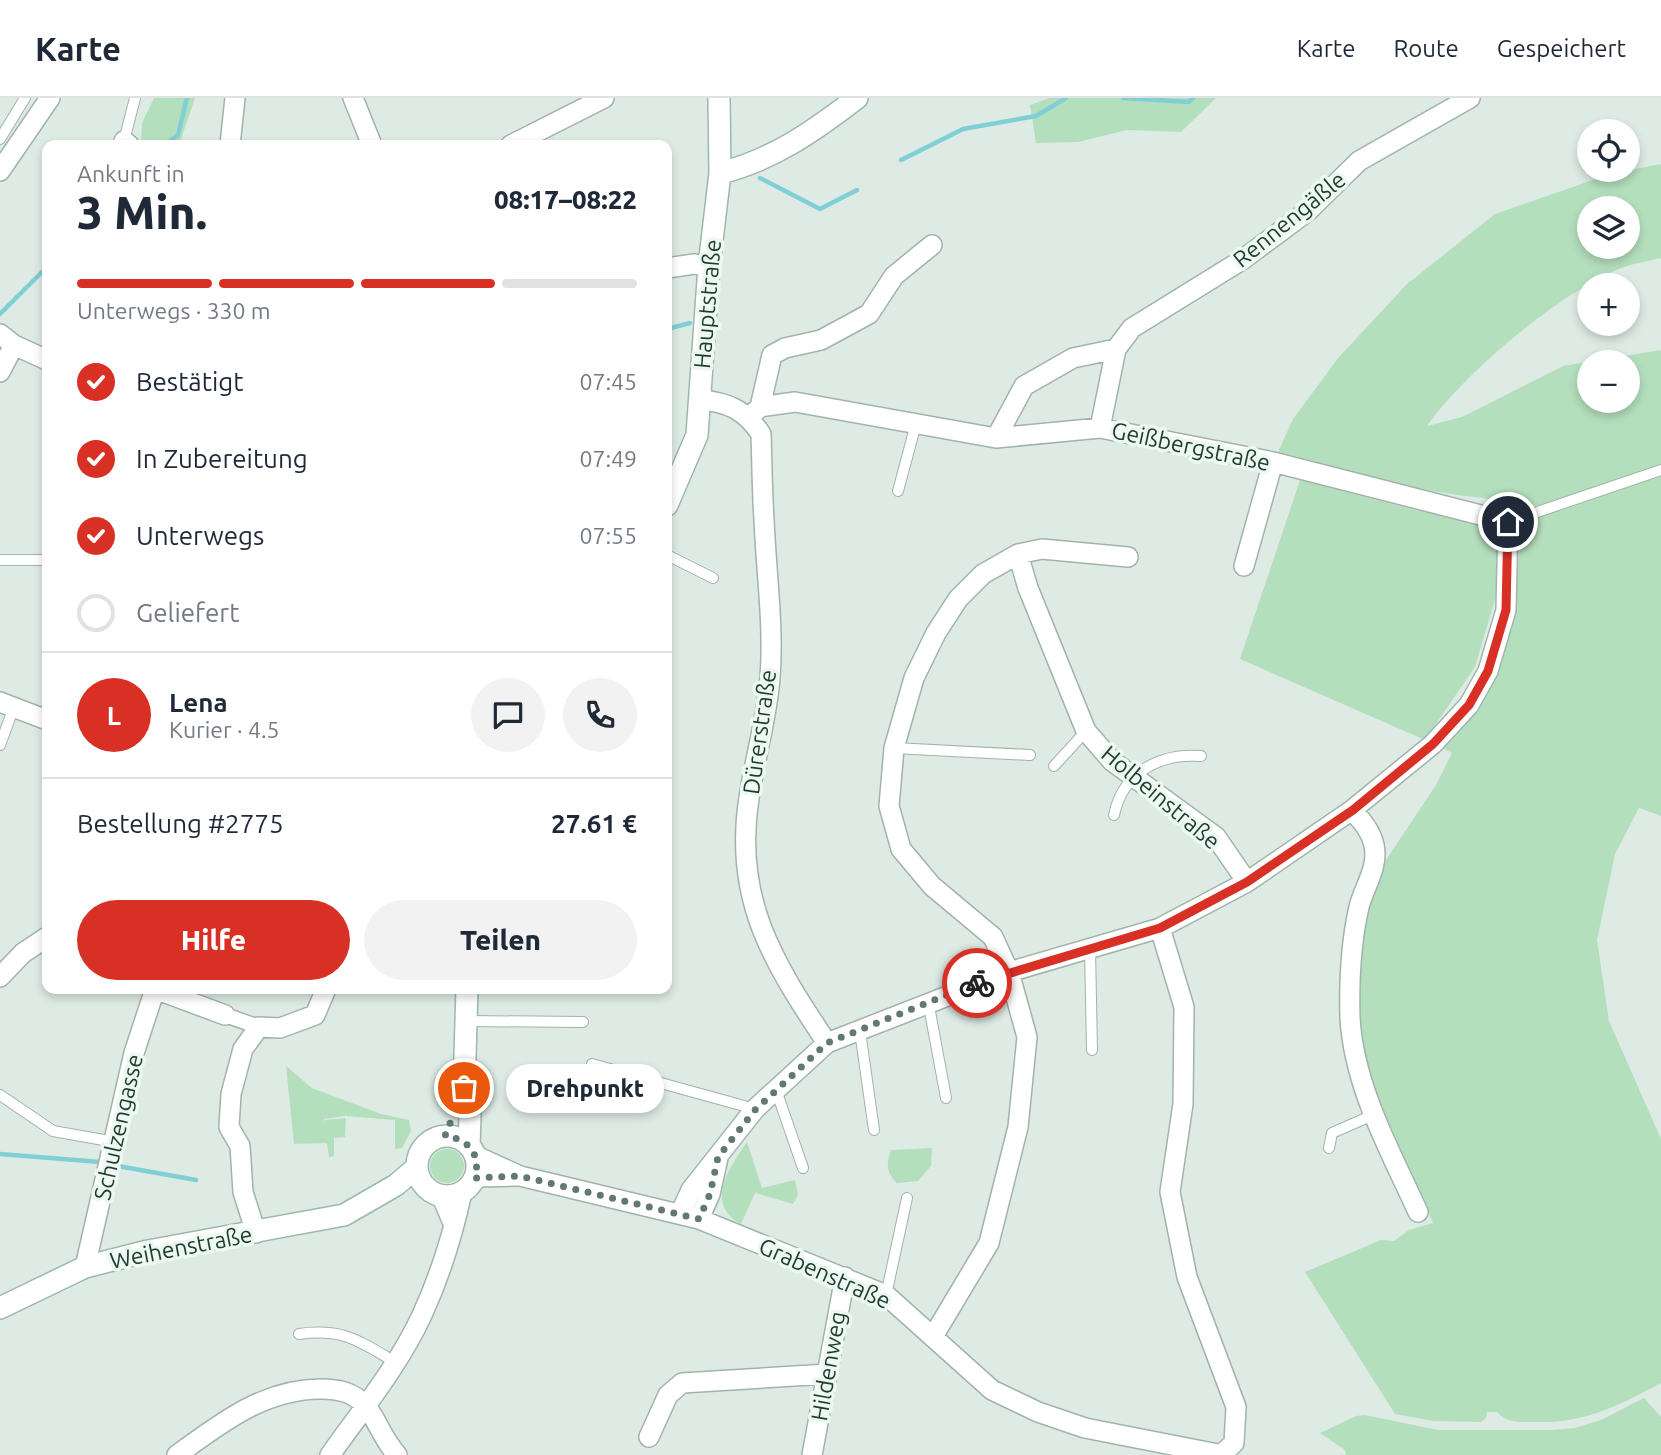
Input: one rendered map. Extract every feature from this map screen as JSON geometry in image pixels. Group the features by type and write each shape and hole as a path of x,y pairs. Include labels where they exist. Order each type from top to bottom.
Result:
{"main road":[{"name":"Hauptstraße","path":"672,493 697,435 709,267 720,173 719,98"},
{"path":"720,173 758,161 802,140 857,98"},
{"path":"467,994 464,1088 470,1116 472,1151 469,1185 434,1192 417,1167 424,1148 445,1136 455,1137 472,1151"},
{"path":"445,1136 464,1088"},
{"name":"Weihenstraße","path":"0,1308 85,1267 148,1251 344,1215 367,1203 417,1167"},
{"name":"Weihenstraße","path":"367,1203 434,1192"}],"street":[{"path":"0,171 50,98"},
{"path":"231,140 235,98"},
{"path":"353,98 370,140"},
{"path":"521,140 604,98"},
{"name":"Rennengäßle","path":"1116,349 1132,328 1242,260 1308,211 1359,161 1470,98"},
{"path":"700,400 725,402 755,412 772,355 785,348 821,340 869,314 894,276 932,245"},
{"path":"672,267 694,264 709,267"},
{"path":"0,372 7,340 42,358"},
{"path":"996,438 1024,386 1073,358 1116,349 1100,428"},
{"name":"Geißbergstraße","path":"755,412 795,402 996,438 1100,428 1273,462 1460,512 1508,522"},
{"name":"Dürerstraße","path":"755,412 761,434 770,626 766,712 749,799 746,850 752,898 768,948 827,1043"},
{"path":"1244,566 1273,462"},
{"path":"690,1216 691,1190 755,1110 827,1043 928,1001 1009,972 1160,928 1247,882 1353,810 1433,744 1469,705 1488,671 1506,610 1508,522"},
{"path":"934,1335 989,1243 1007,1182 1018,1127 1027,1037 1009,972 993,937 932,886 901,849 888,806 894,748 914,678 940,626 958,599 984,574 1018,554 1042,549 1128,557"},
{"name":"Holbeinstraße","path":"1018,554 1028,588 1086,731 1112,761 1134,779 1216,837 1247,882"},
{"path":"7,704 42,718"},
{"path":"1353,810 1369,830 1375,847 1374,866 1359,906 1352,953 1350,1018 1357,1067 1373,1115 1418,1212"},
{"path":"1160,928 1184,1007 1183,1104 1170,1192 1187,1277 1236,1407 1234,1443 1222,1455"},
{"path":"0,977 23,953 42,940"},
{"name":"Schulzengasse","path":"85,1267 134,1053 153,994"},
{"path":"168,994 259,1027 280,1028 315,1015 324,994"},
{"path":"256,1233 243,1192 240,1146 229,1127 231,1094 243,1049 259,1027"},
{"name":"Grabenstraße","path":"472,1151 520,1176 690,1216 886,1295 934,1335 992,1390 1038,1412 1084,1428 1222,1455"},
{"name":"Grabenstraße","path":"469,1185 520,1176"},
{"path":"330,1455 395,1362 421,1317 441,1269 453,1223 469,1185"},
{"path":"434,1192 453,1223"},
{"name":"Hildenweg","path":"812,1455 845,1277"},
{"path":"649,1437 668,1395 682,1383 827,1374"},
{"path":"177,1455 248,1406 296,1389 341,1389 365,1405 380,1435 397,1455"}],"lane":[{"path":"0,139 25,98"},
{"path":"128,140 135,98"},
{"path":"898,491 916,425"},
{"path":"1508,522 1661,470"},
{"path":"672,558 713,578"},
{"path":"0,560 42,559"},
{"path":"0,745 7,704"},
{"path":"1054,766 1086,731"},
{"path":"894,748 1030,755"},
{"path":"1114,815 1117,803 1134,779 1157,760 1177,754 1201,756"},
{"path":"1090,948 1092,1050"},
{"path":"928,1001 946,1098"},
{"path":"466,1021 583,1022"},
{"path":"860,1031 874,1130"},
{"path":"592,1064 755,1110"},
{"path":"776,1090 803,1168"},
{"path":"0,1096 53,1131 115,1142"},
{"path":"1329,1147 1332,1133 1373,1115"},
{"path":"886,1295 907,1198"},
{"path":"299,1334 320,1331 347,1334 395,1362"}],"green space":[{"path":"154,98 195,98 181,140 141,140 142,123"},
{"path":"1049,98 1216,98 1181,132 1127,130 1078,142 1036,143 1030,105"},
{"path":"1661,164 1661,258 1611,273 1577,273 1577,292 1545,313 1490,358 1427,426 1462,417 1563,366 1577,364 1577,413 1640,413 1640,353 1661,350 1661,466 1536,505 1443,493 1278,452 1293,419 1339,357 1407,284 1495,214 1587,182 1640,182 1640,168"},
{"path":"1661,475 1661,816 1639,808 1615,854 1597,940 1609,1021 1661,1139 1661,1383 1599,1412 1551,1422 1518,1422 1504,1418 1497,1412 1487,1412 1486,1418 1481,1422 1434,1421 1395,1414 1305,1272 1381,1240 1394,1241 1409,1230 1433,1223 1364,1066 1358,1018 1359,953 1368,907 1382,866 1436,785 1452,753 1442,748 1511,611 1524,521"},
{"path":"1300,480 1419,511 1498,525 1501,579 1475,667 1425,740 1240,659"},
{"path":"286,1066 312,1088 381,1114 409,1120 411,1131 402,1148 395,1149 395,1120 346,1116 346,1112 345,1116 324,1119 325,1124 325,1120 346,1118 345,1137 334,1138 334,1156 329,1157 327,1143 294,1144"},
{"path":"747,1142 762,1188 795,1180 798,1195 793,1204 755,1193 741,1224 730,1216 722,1196 727,1174"},
{"path":"932,1148 931,1166 918,1181 897,1183 893,1179 888,1168 891,1150"},
{"path":"447,1149 459,1154 464,1166 459,1178 447,1183 435,1178 430,1166 435,1154"},
{"path":"1644,1398 1661,1417 1661,1455 1346,1455 1345,1450 1320,1433 1356,1416 1365,1415 1438,1430 1575,1428 1601,1420"}],"waterway":[{"path":"172,140 178,135 187,98"},
{"path":"901,160 963,129 1036,116 1066,98"},
{"path":"1123,98 1189,102 1193,98"},
{"path":"760,178 820,209 857,190"},
{"path":"0,314 42,272"},
{"path":"672,328 690,323"},
{"path":"0,1154 100,1162"},
{"path":"118,1166 196,1180"}],"way so far":[{"path":"464,1088 453,1123 445,1136 463,1140 473,1150 477,1162 475,1178 520,1176 699,1219 710,1194 718,1157 755,1110 827,1043 977,983"}],"place":[{"name":"Drehpunkt","path":"464,1088"}],"route":[{"path":"977,983 1160,928 1247,882 1353,810 1433,744 1469,705 1488,671 1506,610 1509,579 1508,522"}]}
